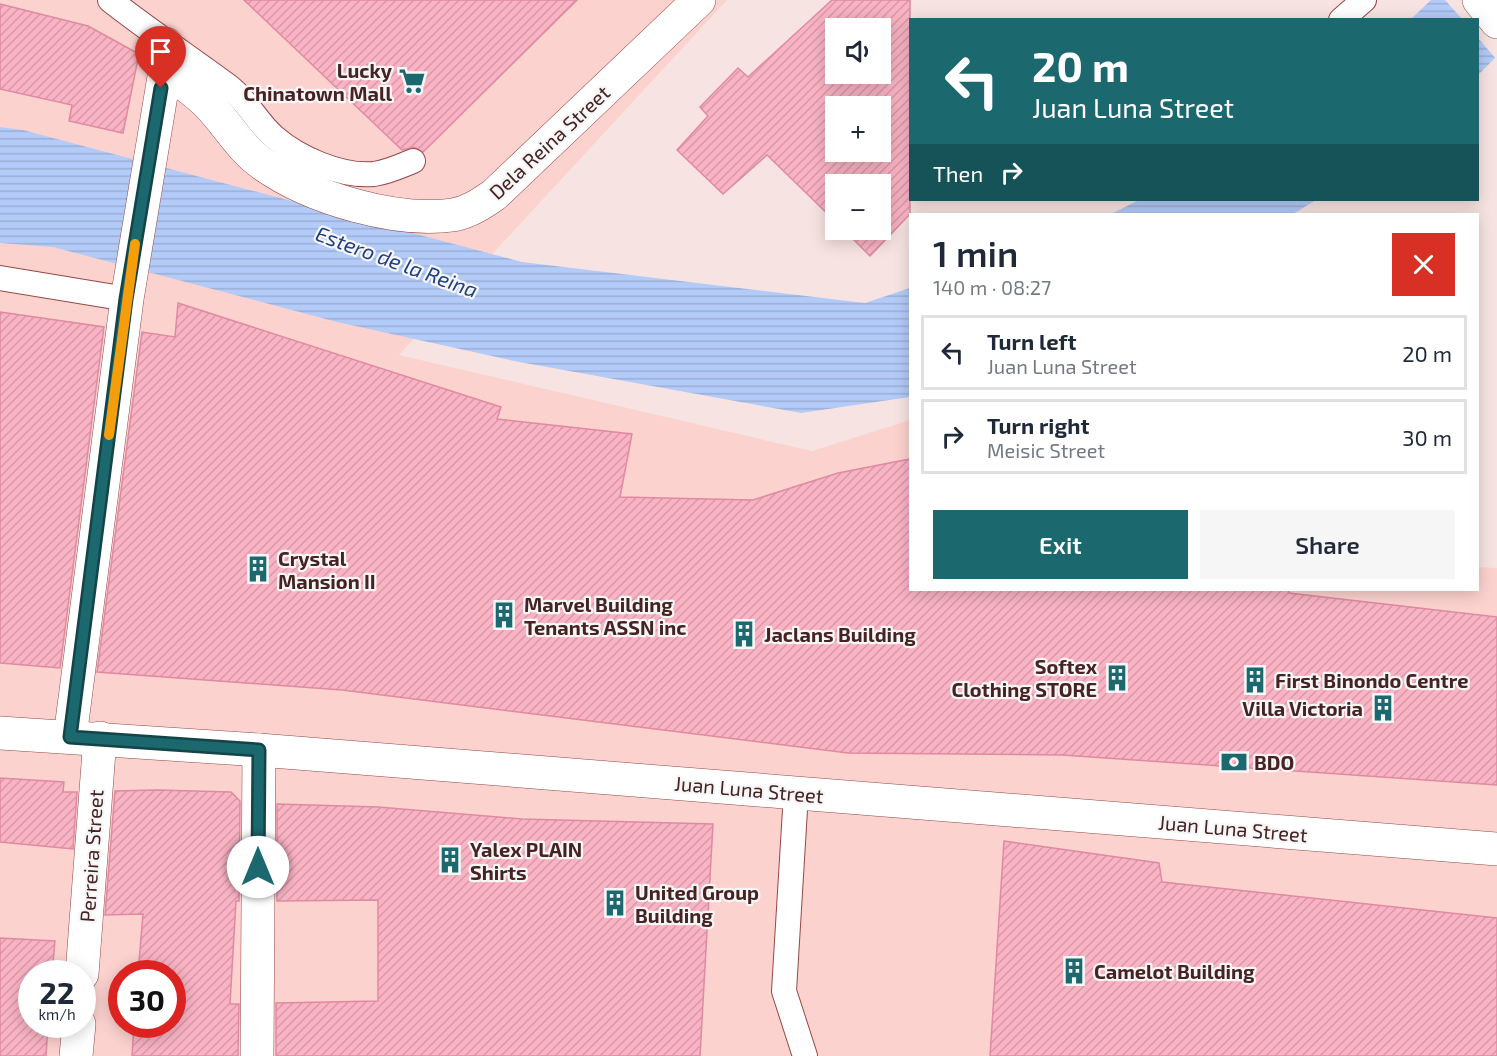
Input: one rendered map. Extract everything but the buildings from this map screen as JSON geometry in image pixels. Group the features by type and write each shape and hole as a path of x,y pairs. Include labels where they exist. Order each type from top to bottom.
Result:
{"street":[{"name":"Dela Reina Street","path":"165,58 249,152 264,165 303,187 378,210 421,215 451,215 470,210 494,195 699,0"},
{"path":"1479,0 1497,22"},
{"name":"Perreira Street","path":"82,960 85,738 129,287 165,58"},
{"name":"Juan Luna Street","path":"0,733 259,750 1497,849"},
{"path":"257,1056 259,750"},
{"path":"76,1056 78,1038"}],"lane":[{"path":"110,0 165,58 228,86 274,137 303,155 354,173 374,174 413,161"},
{"path":"1343,18 1364,0"},
{"path":"0,278 129,287"},
{"path":"796,793 784,991 805,1056"}],"shaded area":[{"path":"0,0 727,0 399,355 812,451 909,420 909,591 1479,591 1479,567 1497,568 1497,1056 0,1056"}],"water":[{"path":"1431,0 1497,0 1497,56 1479,74 1479,18 1412,18"},
{"name":"Estero de la Reina","path":"0,127 23,130 522,262 865,303 909,288 909,397 801,413 514,361 337,322 53,247 0,243"},
{"path":"1137,201 1314,201 1295,213 1113,213"}],"pier":[{"path":"1445,0 1497,0 1497,60 1479,39 1479,18 1461,18"}],"slow traffic":[{"path":"109,435 135,244"}],"place":[{"name":"Lucky Chinatown Mall","path":"412,81"},
{"name":"Crystal Mansion II","path":"258,569"},
{"name":"Marvel Building Tenants ASSN inc","path":"504,615"},
{"name":"Jaclans Building","path":"744,634"},
{"name":"Softex Clothing STORE","path":"1117,678"},
{"name":"First Binondo Centre","path":"1255,680"},
{"name":"Villa Victoria","path":"1383,708"},
{"name":"BDO","path":"1234,762"},
{"name":"Yalex PLAIN Shirts","path":"450,860"},
{"name":"United Group Building","path":"615,903"},
{"name":"Camelot Building","path":"1074,971"}],"route":[{"path":"161,88 126,299 70,737 259,750 258,867"}]}
